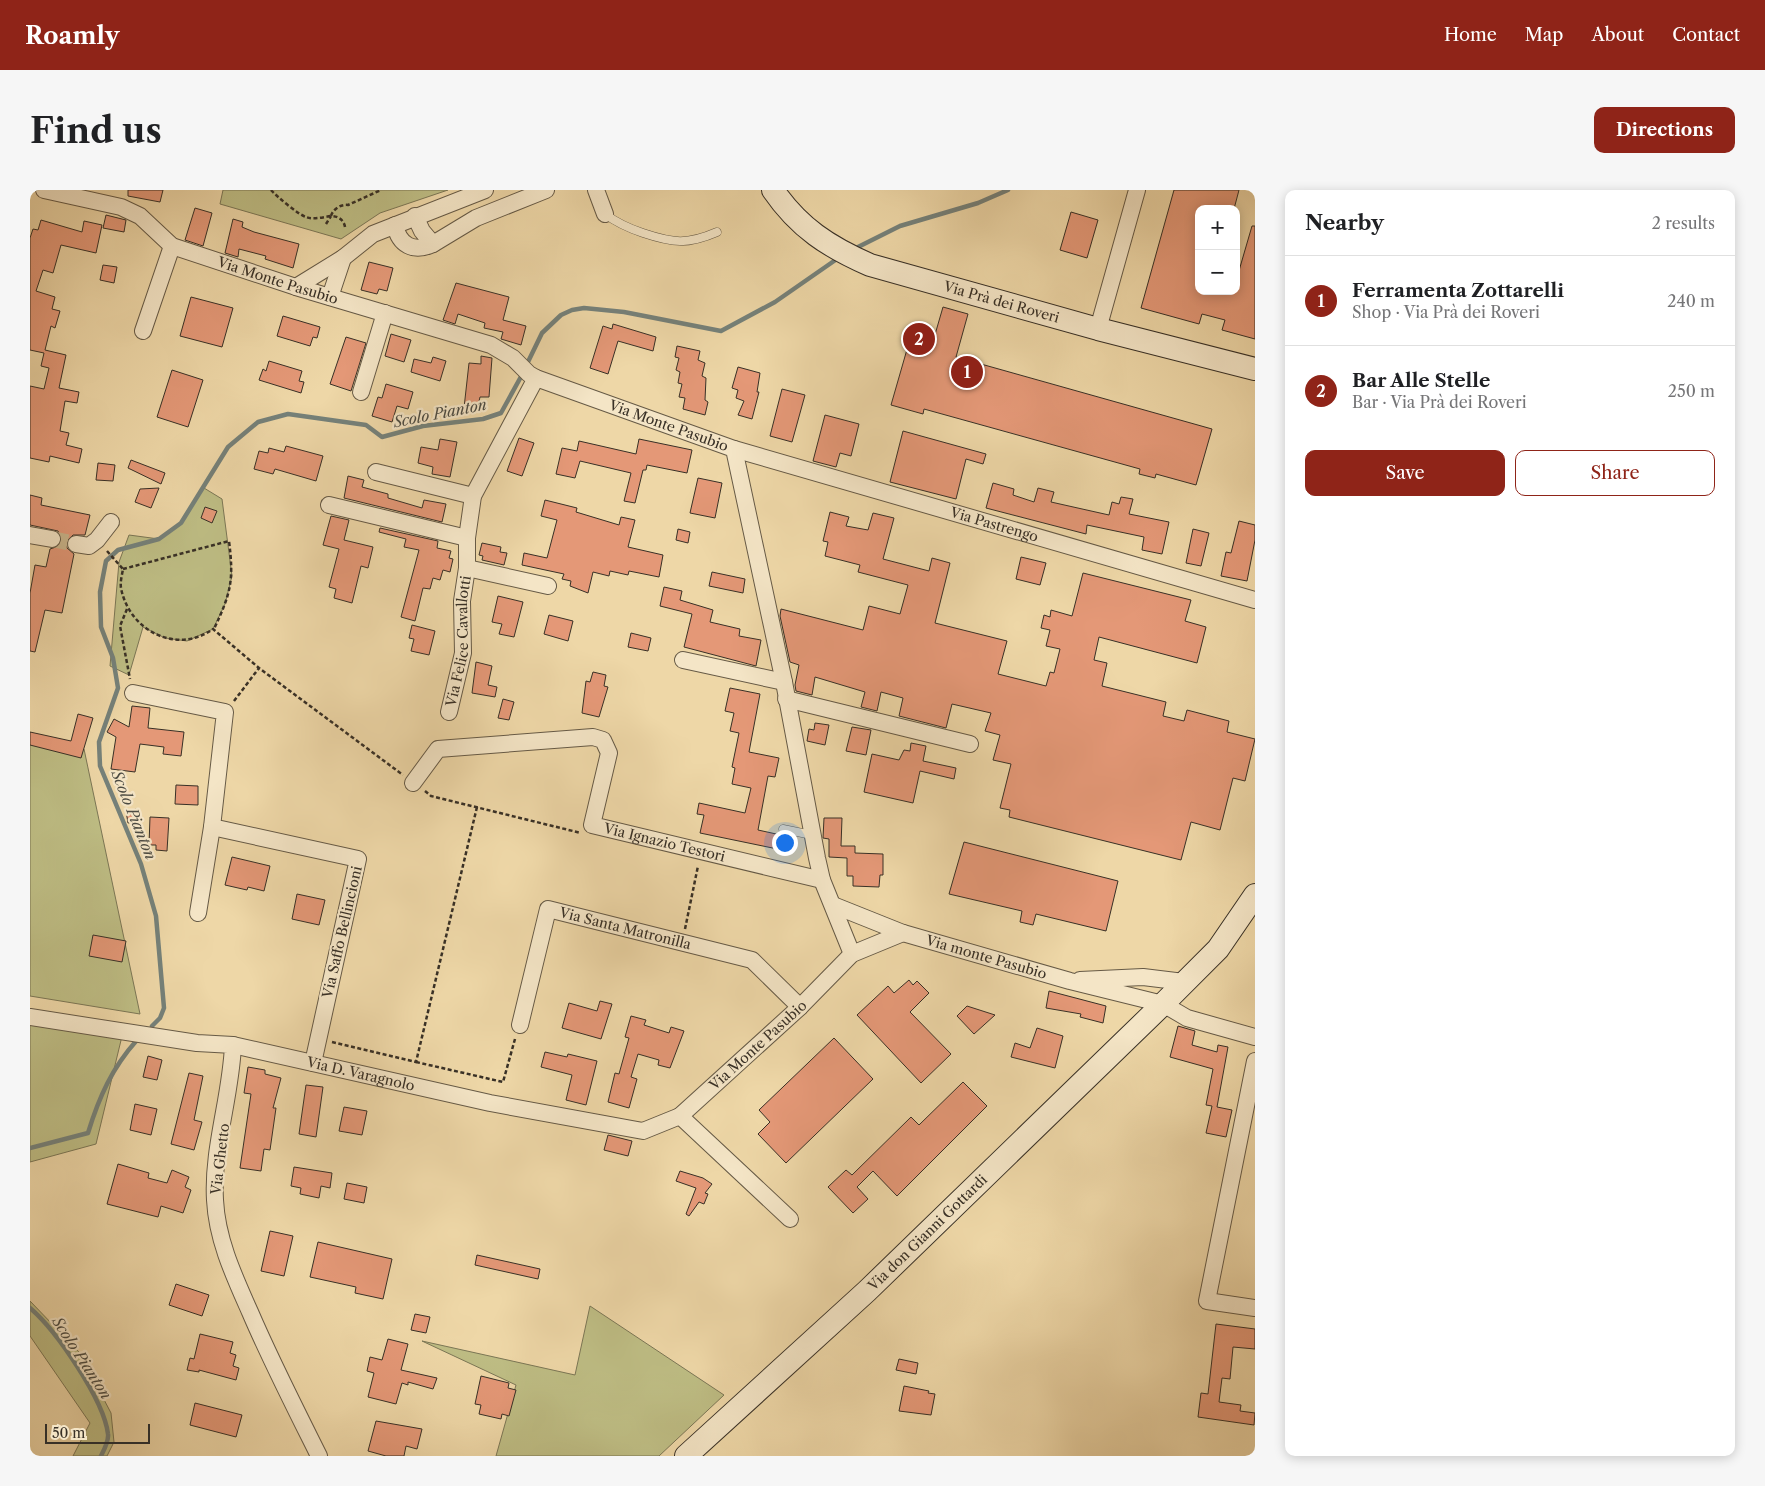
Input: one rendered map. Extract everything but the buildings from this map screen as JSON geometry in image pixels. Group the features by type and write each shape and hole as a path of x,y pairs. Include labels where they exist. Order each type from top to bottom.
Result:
{"main road":[{"name":"Via Prà dei Roveri","path":"773,190 804,227 844,254 879,267 1098,329 1255,369"},
{"name":"Via don Gianni Gottardi","path":"686,1456 867,1291 1163,1004 1218,949 1255,895"}],"street":[{"name":"Via Monte Pasubio","path":"44,190 121,207 140,216 172,246 296,287 491,345 513,358 532,376 734,449 784,682 822,880 852,954 800,1007 680,1116"},
{"path":"369,237 424,248 476,218 546,190"},
{"path":"596,190 605,214"},
{"path":"1098,329 1137,190"},
{"path":"296,287 343,258 369,237 395,224 481,191"},
{"path":"431,243 428,230 432,210"},
{"path":"415,216 431,243"},
{"path":"395,224 397,236 406,245"},
{"path":"143,331 172,246"},
{"path":"330,297 343,258"},
{"path":"361,392 385,313"},
{"name":"Via Felice Cavallotti","path":"448,712 463,653 462,600 467,568 467,538 473,496 532,376"},
{"name":"Via Pastrengo","path":"734,449 1255,600"},
{"path":"376,472 473,496"},
{"path":"329,505 467,538"},
{"path":"76,544 89,546 97,540 111,522"},
{"path":"30,535 52,540"},
{"name":"Via Felice Cavallotti","path":"467,568 548,586"},
{"path":"683,660 784,682"},
{"path":"132,693 225,712 212,827 198,913"},
{"path":"786,699 970,744"},
{"name":"Via Ignazio Testori","path":"413,782 438,749 593,736 603,740 610,753 592,825 822,880"},
{"name":"Via Saffo Bellincioni","path":"212,827 358,859 313,1063"},
{"name":"Via monte Pasubio","path":"833,905 902,933 1070,981 1163,1004 1187,1018 1255,1037"},
{"name":"Via Santa Matronilla","path":"520,1025 548,910 752,960 800,1007"},
{"path":"852,954 902,933"},
{"name":"Via monte Pasubio","path":"1070,981 1101,977 1143,977 1184,982"},
{"path":"30,1016 197,1043 233,1045"},
{"name":"Via D. Varagnolo","path":"233,1045 490,1103 643,1131 680,1116"},
{"name":"Via Ghetto","path":"233,1045 232,1077 215,1177 217,1222 229,1265 264,1345 319,1456"},
{"path":"1255,1062 1207,1301 1255,1308"},
{"path":"680,1116 790,1219"}],"lane":[{"path":"605,214 617,224 667,241 697,240 717,232"},
{"path":"783,828 812,835"}],"path":[{"path":"270,190 278,199 303,216 314,218 331,216 343,221 345,227"},
{"path":"326,224 343,204 348,204 381,190"},
{"path":"102,547 119,562 123,569 120,586 128,608 142,627 165,638 187,641 204,636 213,629 230,591 232,576 229,541 123,569"},
{"path":"128,608 120,626 132,693"},
{"path":"213,629 259,668 431,796 583,834"},
{"path":"225,712 259,668"},
{"path":"416,1062 477,808"},
{"path":"683,943 700,852"},
{"path":"318,1038 503,1082 520,1025"}],"shaded area":[{"path":"223,190 448,190 380,213 341,239 220,204"},
{"path":"204,488 222,499 232,576 225,604 213,629 187,641 165,638 143,627 129,675 110,666 119,562 129,535 159,539 181,523"},
{"path":"30,743 84,749 140,1014 30,996"},
{"path":"30,1017 123,1032 96,1144 30,1162"},
{"path":"30,1301 79,1352 111,1413 114,1442 107,1456 73,1456 90,1423 30,1336"},
{"path":"590,1306 724,1395 659,1456 496,1456 516,1385 422,1341 575,1375"}],"waterway":[{"name":"Scolo Pianton","path":"858,247 900,226 978,203 1008,190"},
{"name":"Scolo Pianton","path":"526,366 542,333 561,315 572,310 584,308 624,312 721,331 775,302 834,261"},
{"name":"Scolo Pianton","path":"152,1026 160,1018 164,1008 156,916 141,864 100,766 99,742 118,688 113,658 101,627 100,592 106,561 118,550 159,539 181,523 228,447 258,422 288,414 366,425 382,437 423,426 483,419 501,413 523,373"},
{"name":"Scolo Pianton","path":"30,1148 88,1133 97,1107 113,1072 137,1040"},
{"name":"Scolo Pianton","path":"30,1308 53,1332 77,1366 98,1403 108,1434 101,1456"}],"tunnel":[{"path":"52,539 76,544"}],"place":[{"name":"Bar Alle Stelle","path":"919,339"},
{"name":"Ferramenta Zottarelli","path":"967,372"}]}
